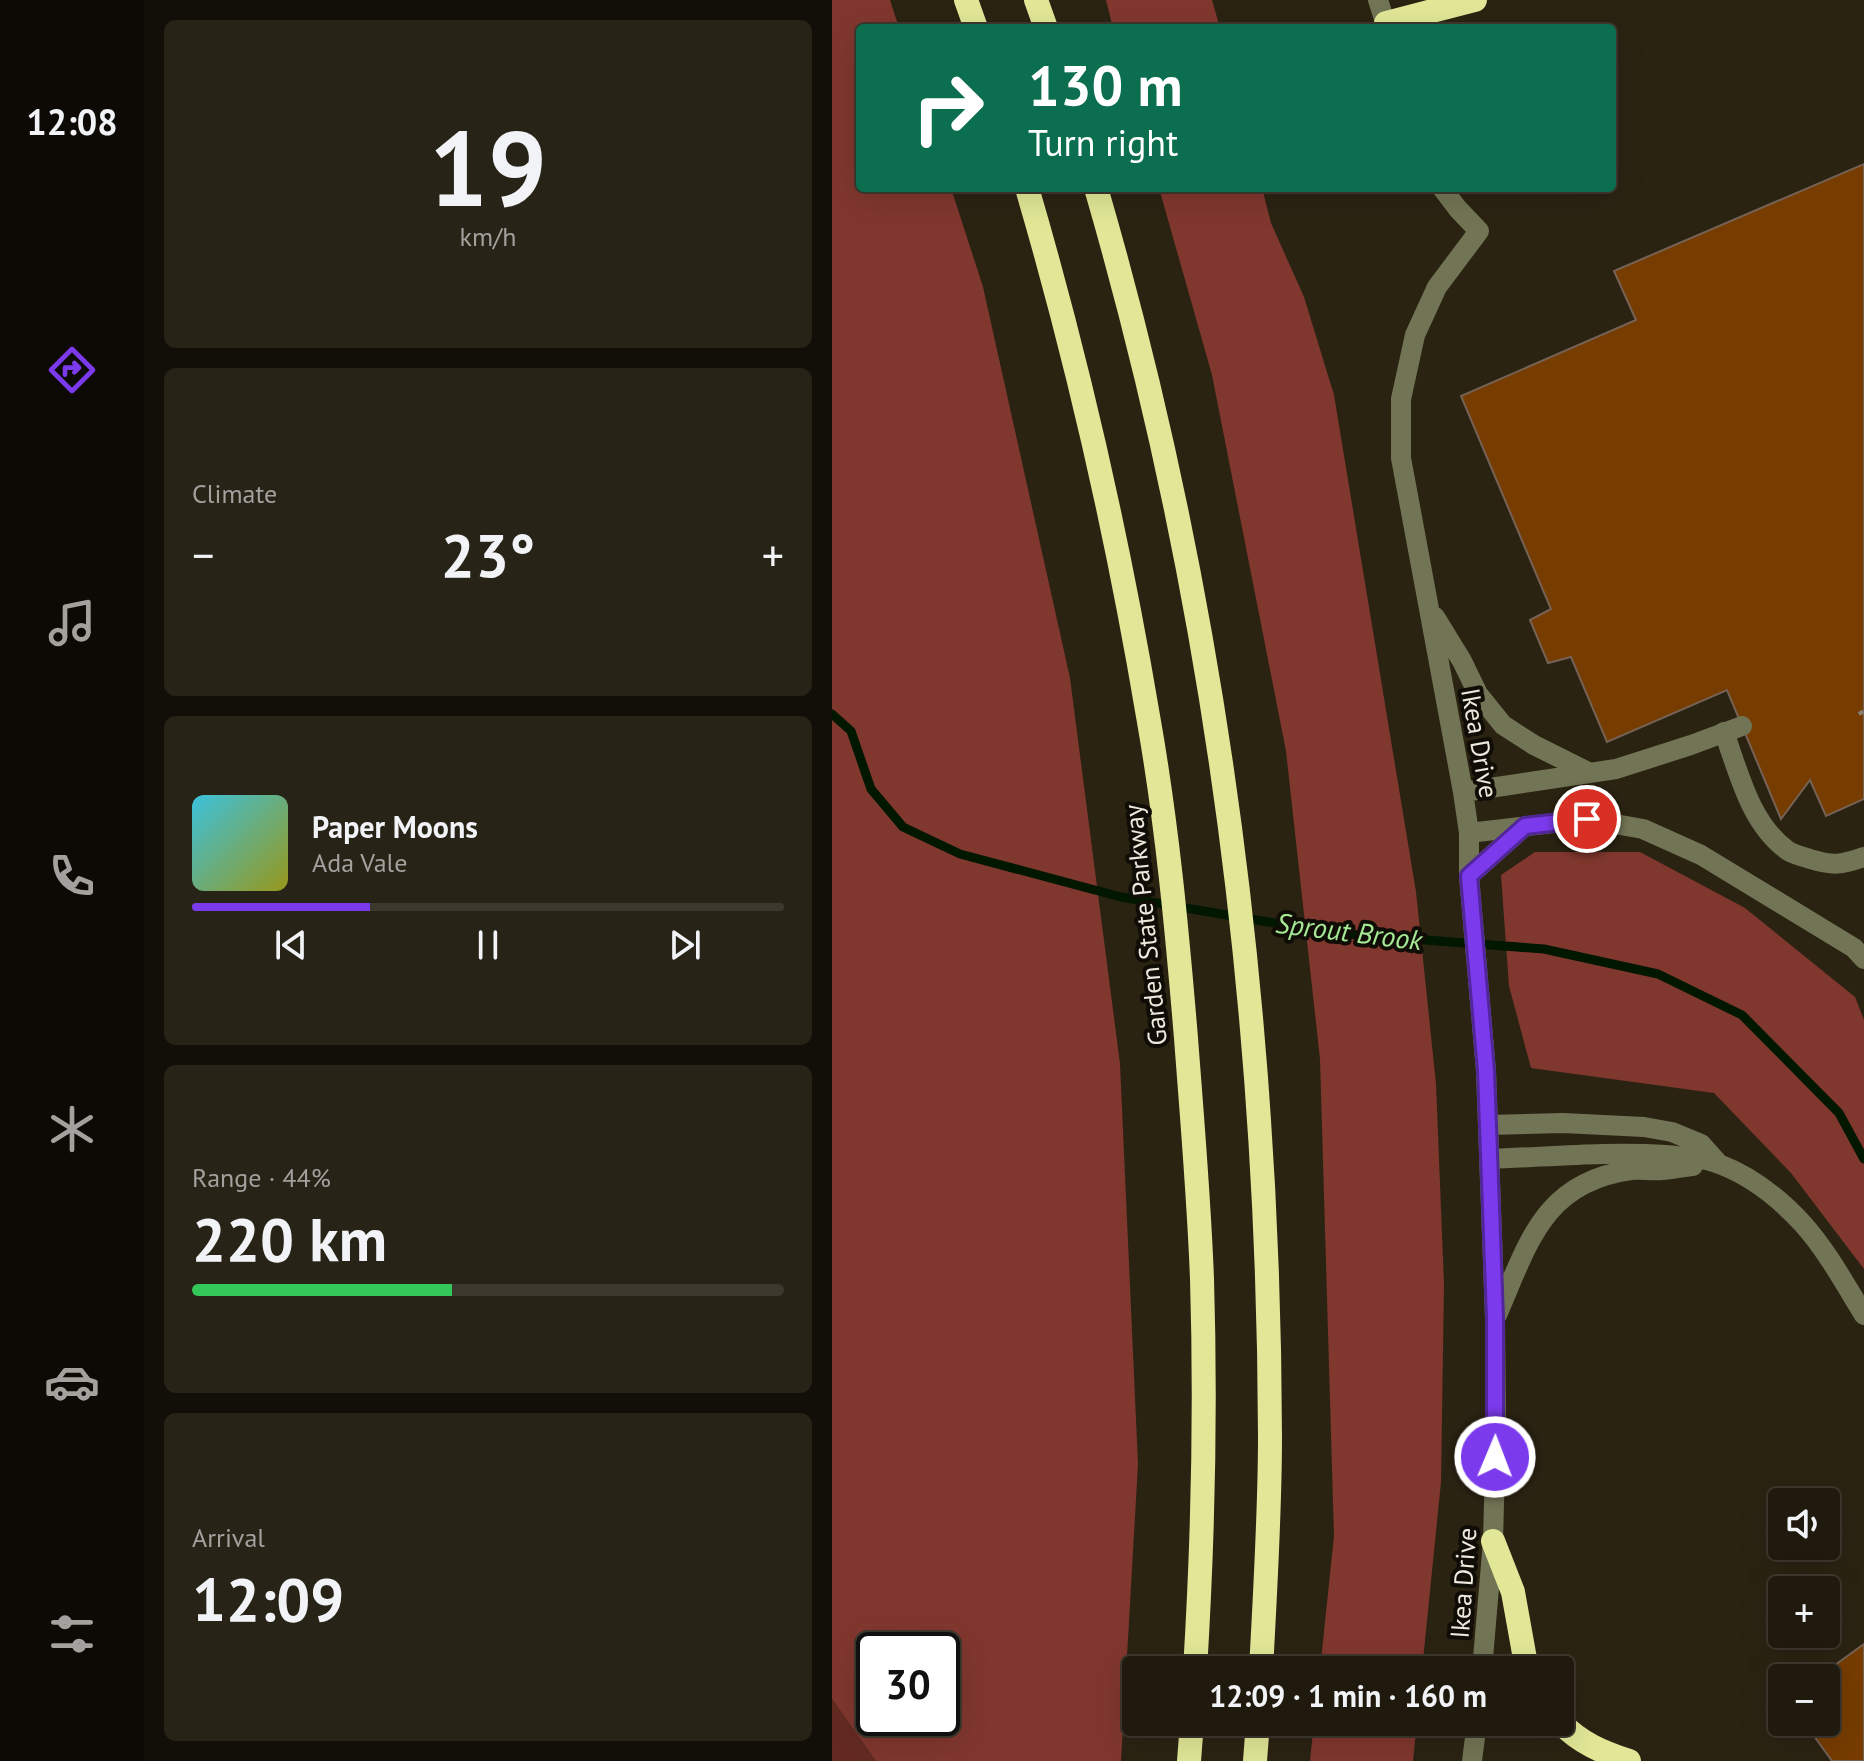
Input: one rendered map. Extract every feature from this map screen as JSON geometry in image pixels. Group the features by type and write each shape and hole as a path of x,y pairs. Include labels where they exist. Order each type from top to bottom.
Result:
{"highway":[{"path":"966,0 975,24"},
{"path":"1036,0 1045,24"},
{"path":"1394,24 1475,0"},
{"name":"Garden State Parkway","path":"1028,192 1093,436 1149,718 1170,869 1193,1130 1202,1278 1204,1440 1196,1656"},
{"path":"1097,192 1153,406 1185,555 1213,707 1237,876 1259,1125 1268,1291 1270,1440 1262,1656"},
{"path":"1493,1541 1513,1592 1524,1656"},
{"path":"1574,1734 1600,1751 1629,1761"},
{"path":"1189,1761 1191,1736"},
{"path":"1255,1761 1257,1736"}],"street":[{"path":"1378,0 1386,24"},
{"name":"Ikea Drive","path":"1445,192 1479,231 1437,287 1415,335 1401,399 1401,458 1469,833 1469,876 1486,1071 1496,1429 1493,1541 1483,1656"},
{"path":"1428,606 1478,694 1503,725 1534,745 1590,773"},
{"path":"1463,792 1616,769 1733,729 1750,803 1765,828 1789,852 1842,865 1864,857"},
{"path":"1469,833 1587,819 1643,829 1701,855 1854,948 1864,959"},
{"path":"1469,876 1525,826"},
{"path":"1488,1125 1563,1123 1644,1127 1672,1132 1701,1144 1718,1163"},
{"path":"1489,1159 1628,1153 1694,1157 1718,1163 1772,1195 1804,1225 1864,1315"},
{"path":"1495,1318 1534,1231 1549,1211 1568,1194 1588,1183 1621,1172 1718,1163"},
{"path":"1472,1761 1475,1736"}],"path":[{"path":"1860,711 1864,718"}],"shaded area":[{"path":"832,0 890,0 898,24 856,24 856,192 952,192 983,287 1070,678 1120,1064 1138,1464 1127,1656 1122,1656 1121,1761 876,1761 858,1736 960,1736 960,1632 856,1632 856,1733 832,1699"},
{"path":"1106,0 1212,0 1219,24 1112,24"},
{"path":"1160,192 1263,192 1271,223 1304,297 1334,395 1416,892 1436,1084 1444,1284 1441,1482 1423,1656 1321,1656 1334,1536 1320,1059 1286,751 1212,375"},
{"path":"1535,852 1640,852 1745,908 1855,997 1864,1020 1864,1269 1791,1173 1714,1093 1531,1068 1509,986 1501,875"},
{"path":"832,1699 876,1761 832,1761"},
{"path":"1313,1736 1416,1736 1413,1761 1310,1761"}],"building":[{"path":"1864,164 1864,799 1826,816 1810,780 1781,819 1727,690 1607,742 1571,657 1548,663 1530,620 1551,609 1461,396 1636,320 1614,271"},
{"path":"1864,1644 1864,1761 1832,1761 1814,1736 1840,1736 1840,1664 1836,1664"}],"waterway":[{"name":"Sprout Brook","path":"832,714 851,731 871,789 903,827 960,854 1121,897 1333,933 1544,949 1658,974 1742,1015 1839,1113 1864,1159"}],"route":[{"path":"1495,1457 1495,1318 1486,1071 1469,876 1525,826 1587,819"}]}
